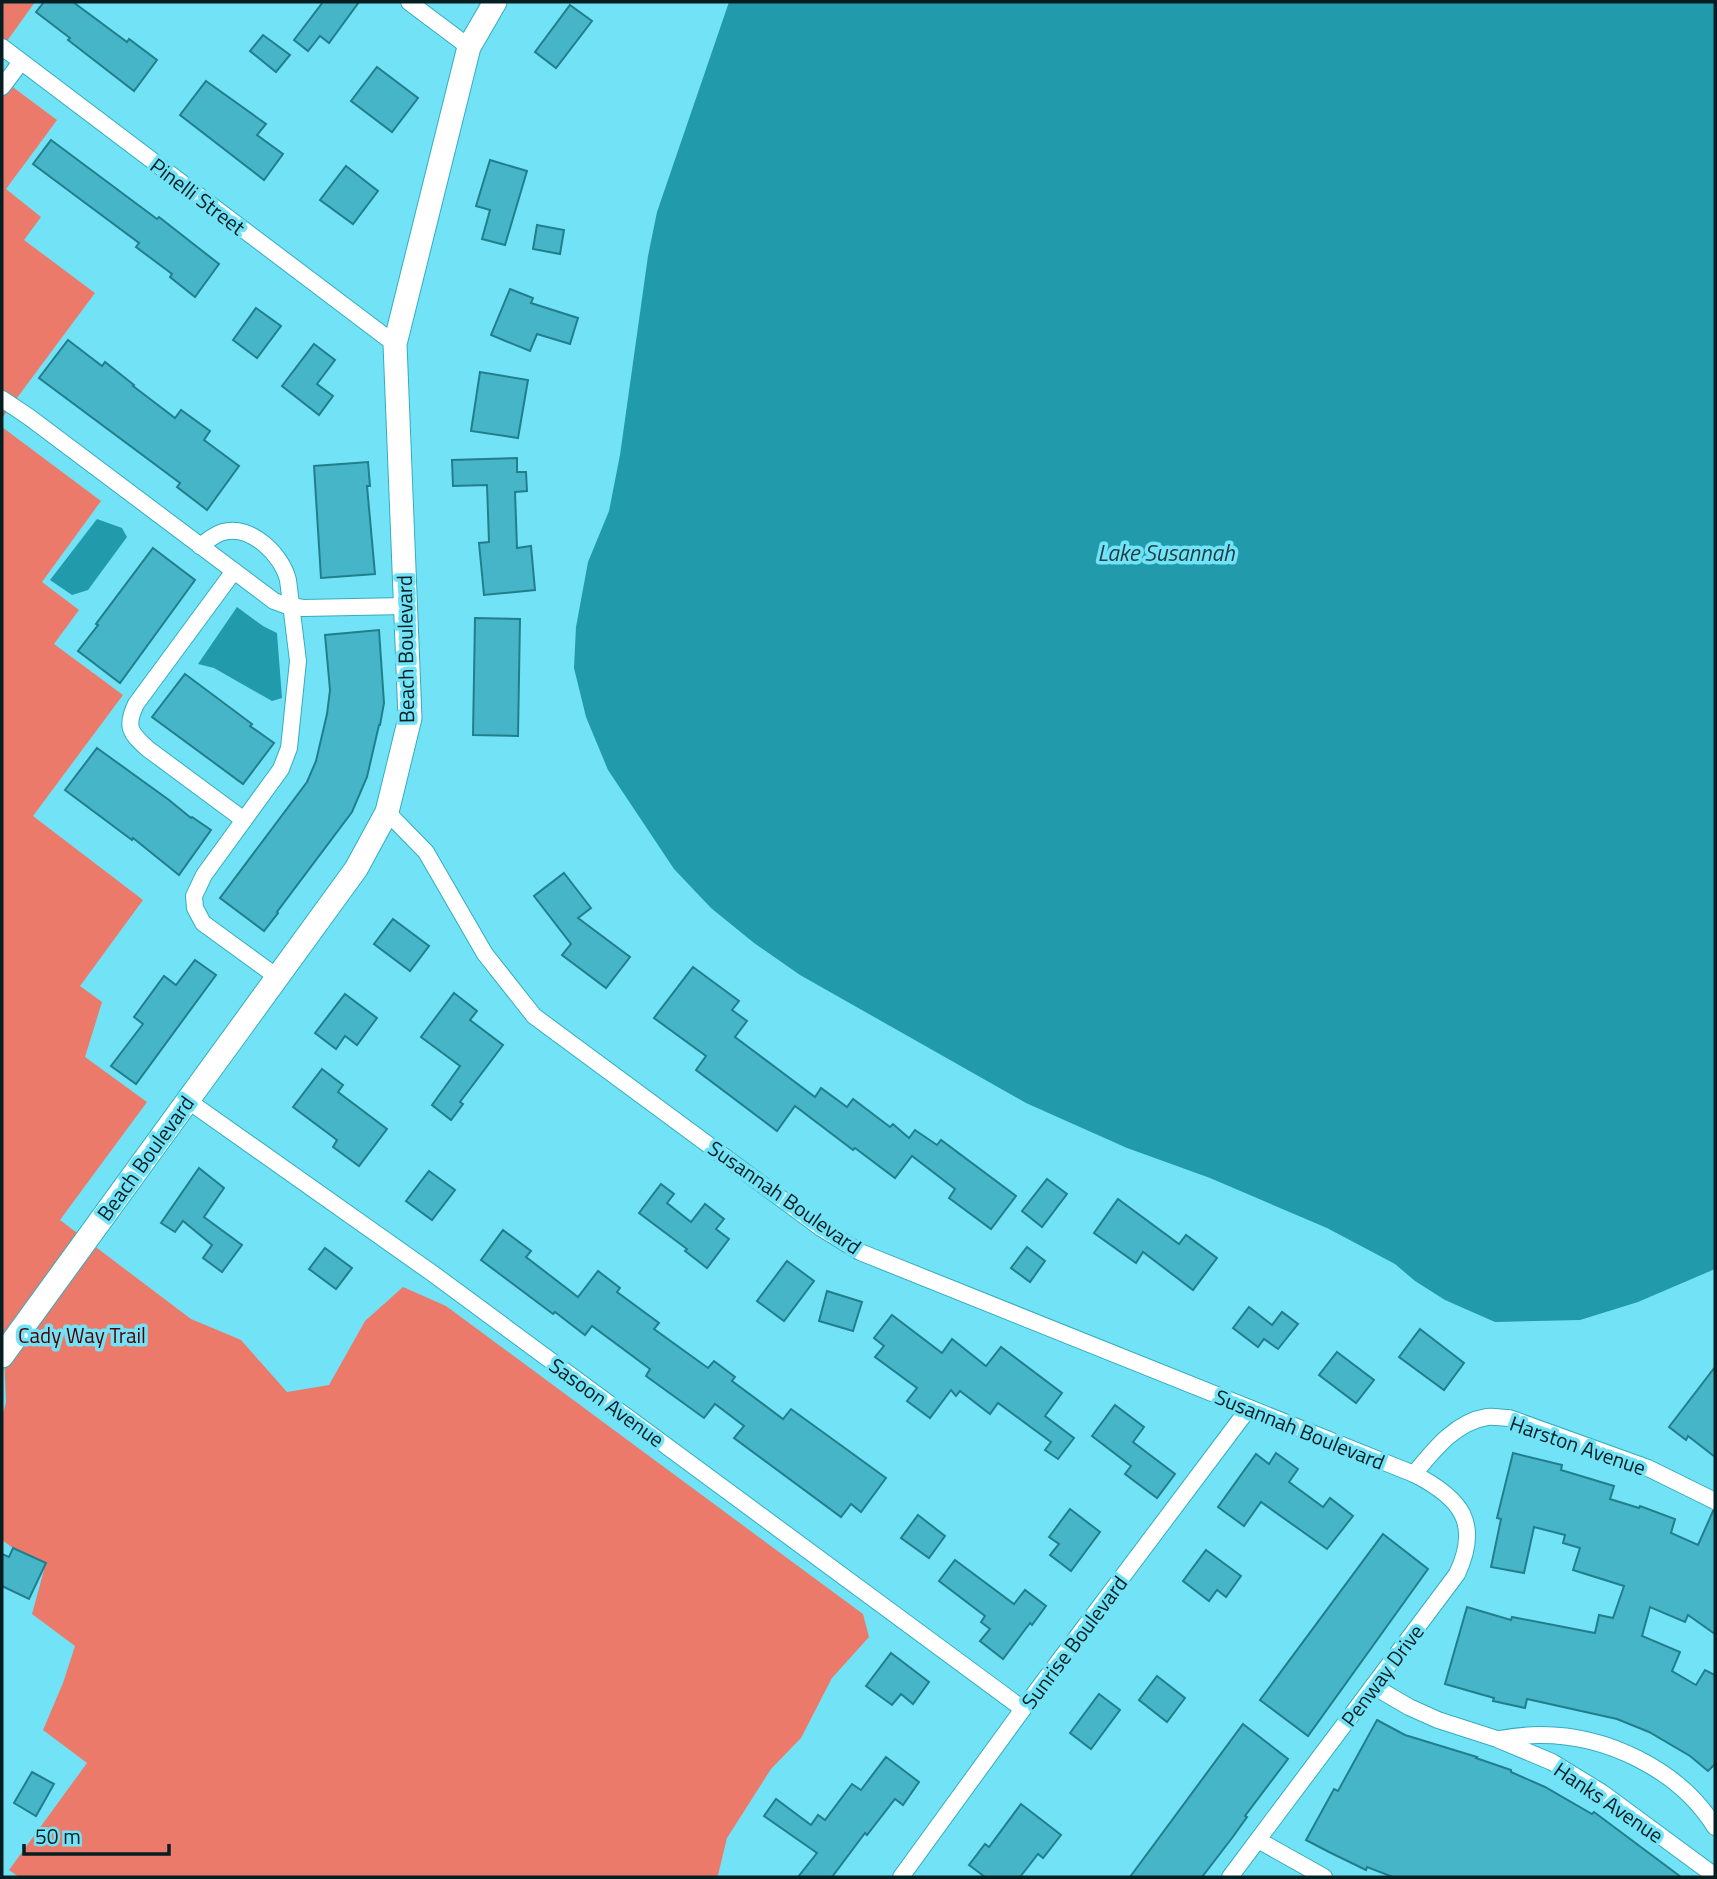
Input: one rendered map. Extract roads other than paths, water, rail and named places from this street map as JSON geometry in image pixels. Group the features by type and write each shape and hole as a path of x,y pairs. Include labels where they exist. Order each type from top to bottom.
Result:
{"street":[{"path":"409,2 469,47"},
{"name":"Beach Boulevard","path":"2,1356 356,869 387,812 410,718 395,344 469,47 495,2"},
{"name":"Pinelli Street","path":"2,47 395,344"},
{"path":"2,87 21,62"},
{"path":"2,399 274,601 303,608 405,606"},
{"path":"200,545 223,532 238,530 253,536 268,547 285,568 298,661 289,748 281,769 204,875 194,896 195,908 203,923 277,977"},
{"path":"234,571 136,704 130,718 130,729 148,749 244,820"},
{"name":"Susannah Boulevard","path":"387,812 426,852 485,954 534,1016 821,1228 860,1252 1414,1474"},
{"name":"Sasoon Avenue","path":"187,1100 432,1273 1023,1709"},
{"name":"Sunrise Boulevard","path":"901,1877 1023,1709 1249,1408"},
{"name":"Harston Avenue","path":"1414,1474 1448,1436 1469,1423 1488,1417 1509,1418 1648,1468 1715,1501"},
{"name":"Penway Drive","path":"1230,1877 1457,1574 1465,1556 1465,1521 1453,1499 1437,1486 1414,1474"},
{"name":"Hanks Avenue","path":"1373,1686 1438,1720 1497,1739 1552,1762 1601,1792 1715,1876"},
{"name":"Hanks Avenue","path":"1497,1739 1538,1734 1568,1737 1606,1745 1639,1758 1664,1774 1689,1796 1715,1827"},
{"path":"1258,1840 1324,1877"}],"water":[{"name":"Lake Susannah","path":"729,2 1715,2 1715,1269 1638,1302 1580,1320 1495,1322 1445,1300 1415,1281 1395,1264 1327,1228 1210,1178 1127,1148 1026,1103 800,975 754,943 711,908 674,869 608,770 586,717 574,668 576,627 588,562 609,511 620,455 648,256 657,212"},
{"path":"97,519 122,528 127,537 88,590 72,595 50,580"},
{"path":"237,607 277,633 282,698 272,701 214,668 198,664"}],"park label":[{"name":"Cady Way Trail","path":"82,1335"}]}
